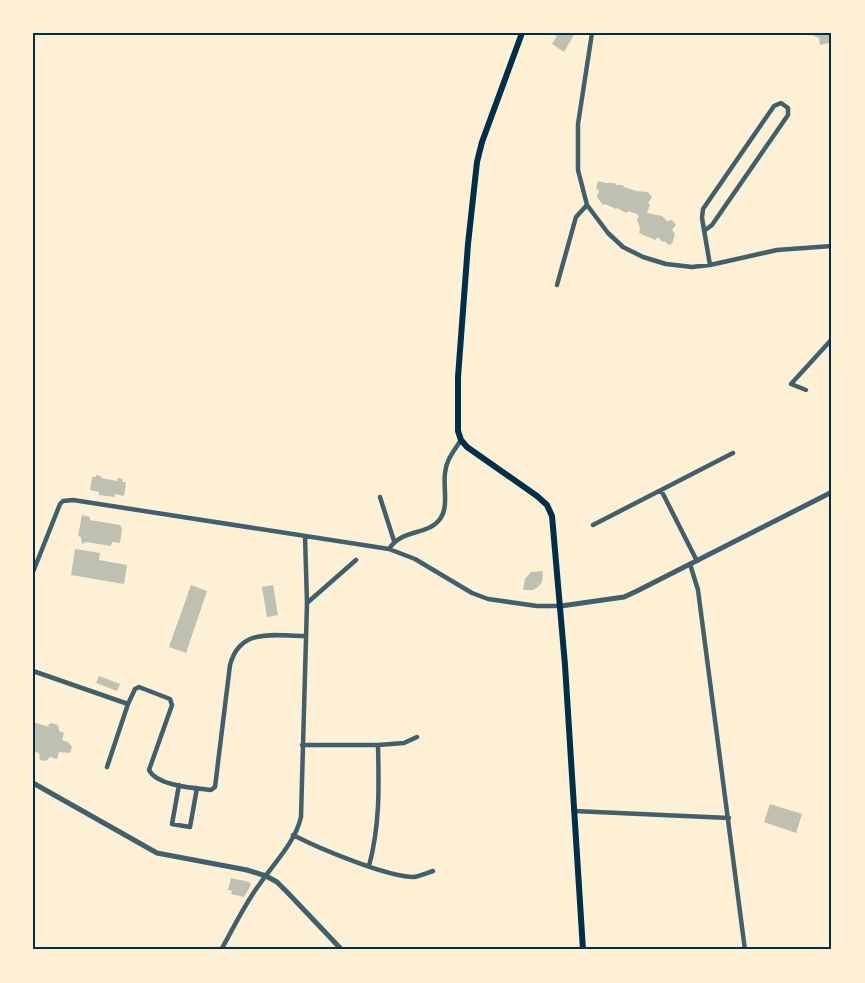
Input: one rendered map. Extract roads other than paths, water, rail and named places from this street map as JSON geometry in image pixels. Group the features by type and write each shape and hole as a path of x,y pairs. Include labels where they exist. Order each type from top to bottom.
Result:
{"main road":[{"path":"522,33 477,162 460,342 457,421 461,440 467,447 547,505 552,516 561,606 583,950"}],"street":[{"path":"592,33 581,98 577,147 578,170 587,205 608,233 623,247 666,264 685,267 710,265 777,250 832,246"},
{"path":"704,231 720,214 788,115 788,108 781,103 774,106 703,209 702,218 704,231 710,265"},
{"path":"558,285 576,217 587,205"},
{"path":"806,390 791,384 832,339"},
{"path":"389,549 394,541 439,521 444,508 445,471 450,455 461,440"},
{"path":"593,525 733,453"},
{"path":"661,490 697,561"},
{"path":"33,572 57,508 63,501 73,500 389,549 415,560 472,593 488,599 537,606 561,606 624,597 832,492"},
{"path":"380,497 394,541"},
{"path":"221,950 258,885 299,825 302,804 307,603 305,537"},
{"path":"307,603 356,560"},
{"path":"690,564 698,590 745,950"},
{"path":"107,767 128,704 135,689 139,687 170,699 172,705 149,770 152,776 162,782 211,790 215,787 230,665 236,649 241,643 258,636 305,636"},
{"path":"33,671 128,704"},
{"path":"302,745 378,745 404,743 417,737"},
{"path":"369,866 376,841 379,813 378,745"},
{"path":"33,783 157,853 247,870 266,876 277,882 342,950"},
{"path":"179,785 172,824 190,827 198,789"},
{"path":"574,811 729,818"},
{"path":"293,835 369,866 402,875 416,877 433,871"}]}
